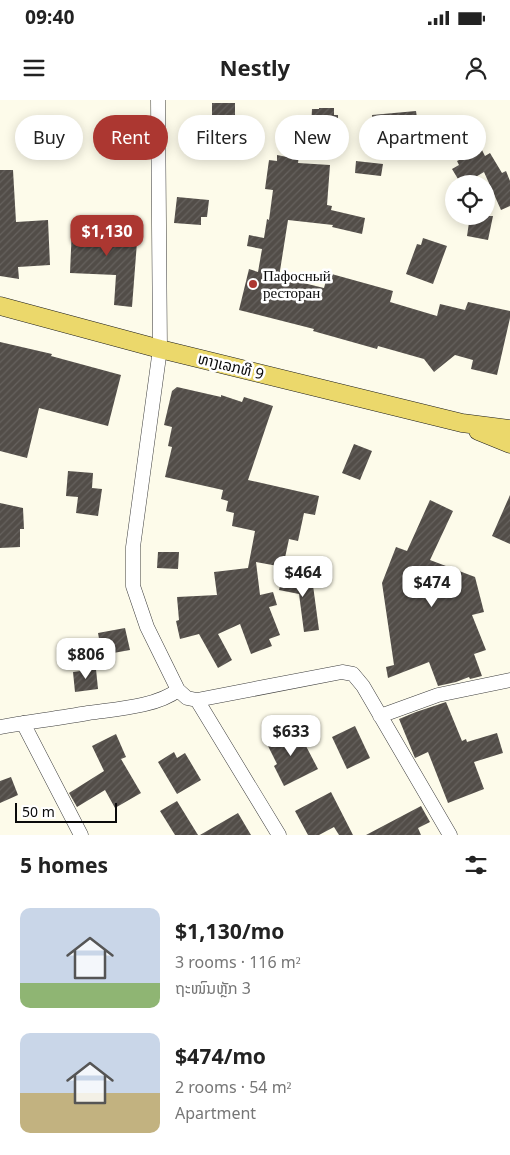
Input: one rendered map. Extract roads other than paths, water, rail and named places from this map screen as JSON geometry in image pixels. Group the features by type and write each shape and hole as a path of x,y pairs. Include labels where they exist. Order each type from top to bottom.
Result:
{"main road":[{"name":"ທາງເລກທີ 9","path":"0,306 462,423 510,429"},
{"name":"ທາງເລກທີ 9","path":"462,423 510,444"}],"street":[{"path":"158,100 160,348 133,547 133,586 146,627 178,690 187,698 197,700 342,672 353,674 363,686 450,835"},
{"path":"380,716 438,695 510,680"},
{"path":"0,727 131,707 172,695 178,690"},
{"path":"197,700 279,835"},
{"path":"23,723 82,835"}],"place":[{"name":"Пафосный ресторан","path":"253,284"}]}
